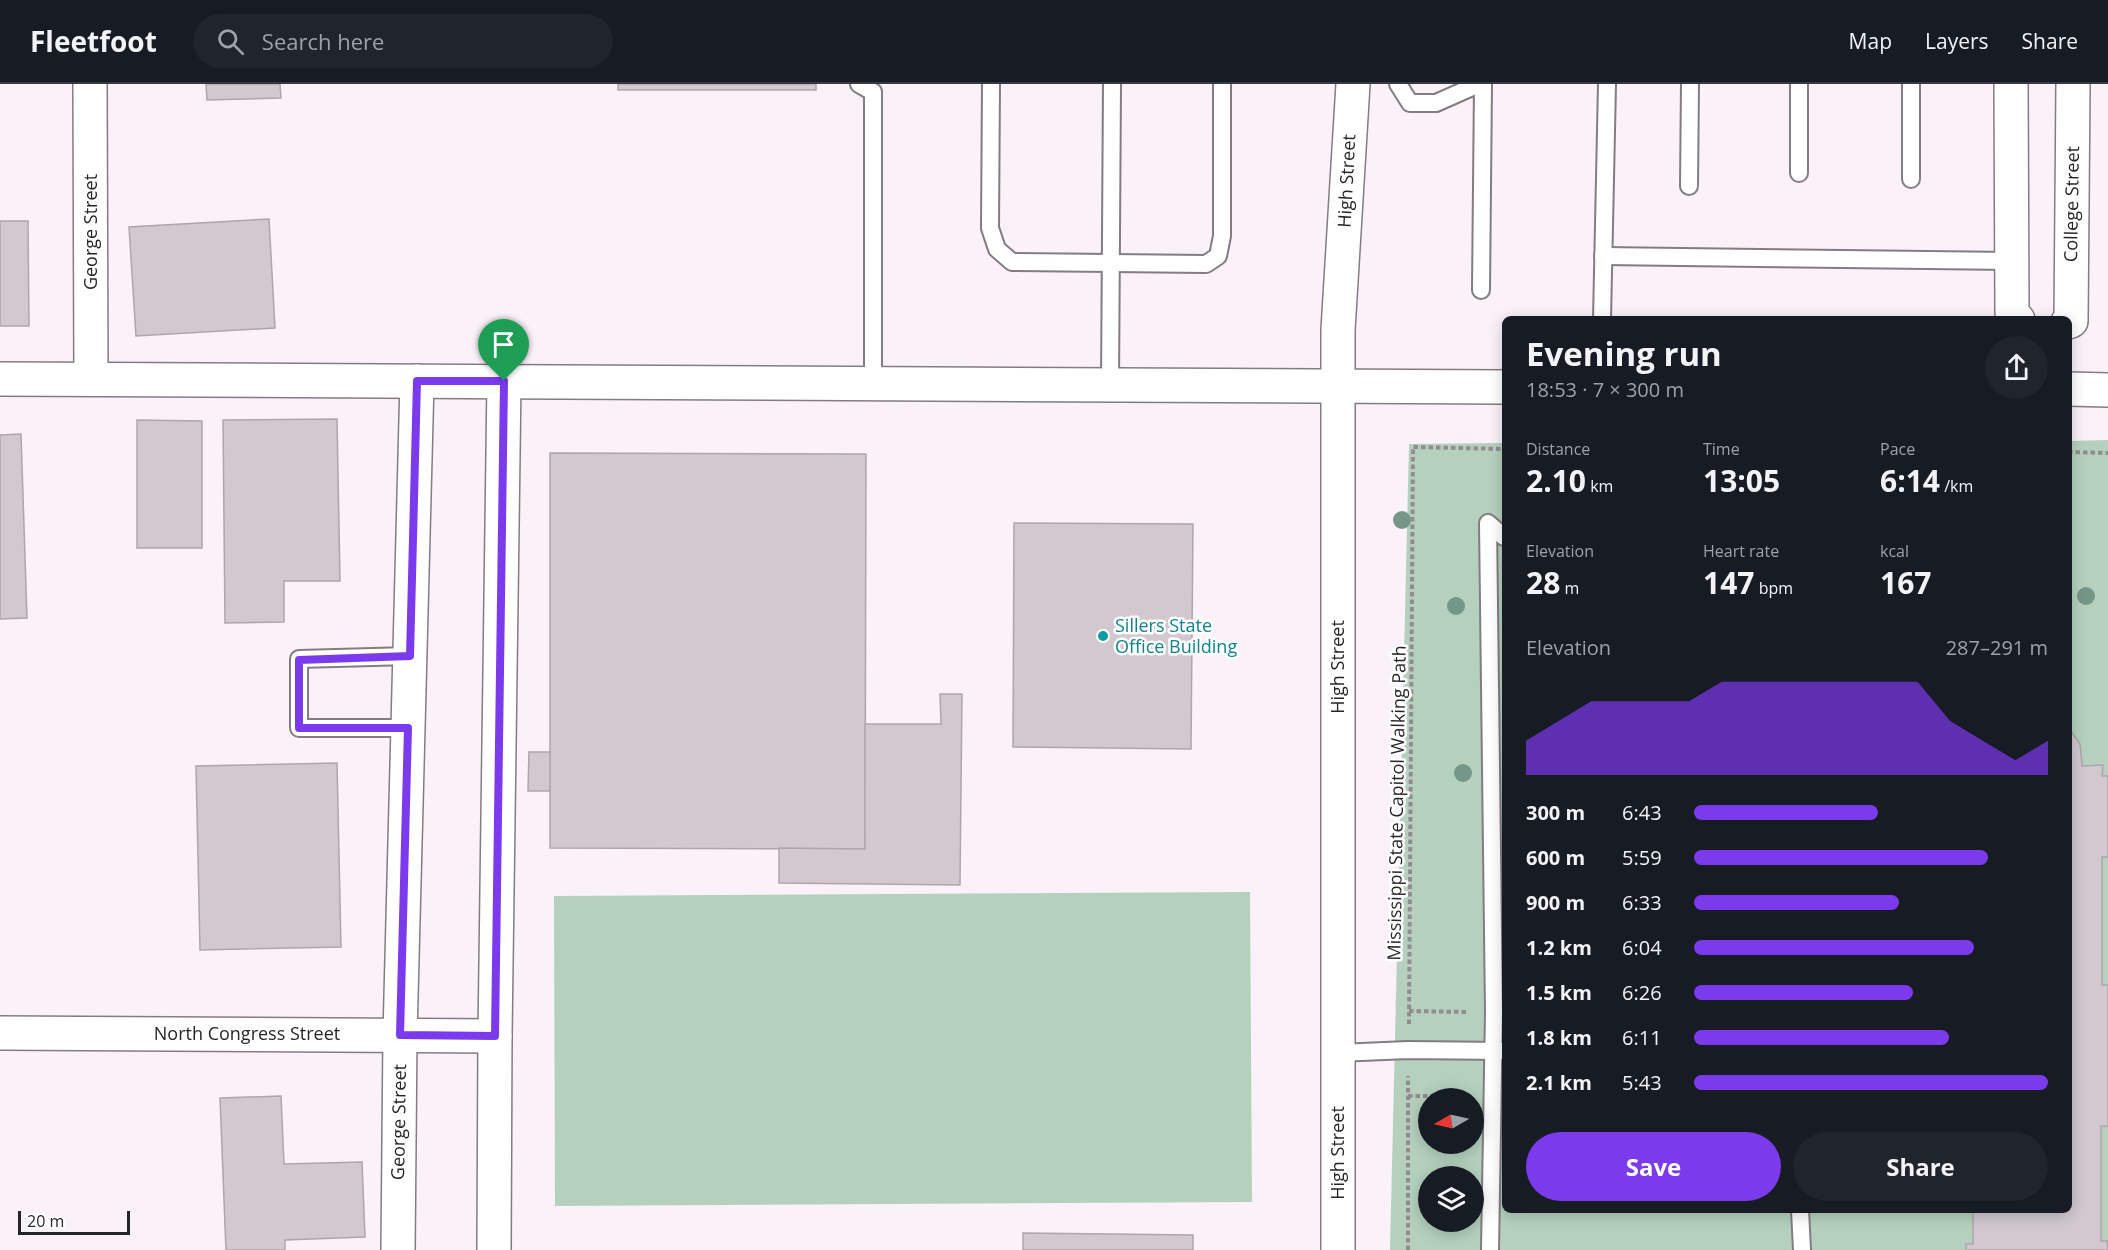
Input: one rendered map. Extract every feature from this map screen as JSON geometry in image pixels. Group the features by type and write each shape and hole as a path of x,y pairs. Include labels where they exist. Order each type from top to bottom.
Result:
{"street":[{"name":"George Street","path":"90,84 91,379"},
{"name":"High Street","path":"1338,1250 1338,330 1353,84"},
{"path":"2011,84 2012,312 2015,316"},
{"name":"College Street","path":"2070,316 2073,84"},
{"path":"0,379 1502,387"},
{"name":"George Street","path":"398,1250 400,1035 417,381"},
{"path":"494,1250 504,381"},
{"path":"2072,389 2108,390"},
{"name":"North Congress Street","path":"0,1033 495,1036"}],"lane":[{"path":"859,84 873,92 873,384"},
{"path":"991,84 990,228 997,249 1012,262 1206,264 1218,256 1222,236 1222,84"},
{"path":"1110,385 1112,84"},
{"path":"1398,84 1410,103 1436,103 1481,84 1481,290"},
{"path":"1602,316 1607,84"},
{"path":"1689,186 1690,84"},
{"path":"1799,84 1799,173"},
{"path":"1911,84 1911,179"},
{"path":"1604,256 2012,261"},
{"path":"1491,1250 1493,1096 1499,1051 1494,1012 1488,523 1502,535"},
{"path":"408,728 299,728 299,660 410,656"},
{"path":"1338,1053 1408,1050 1499,1051"},
{"path":"1800,1213 1802,1250"}],"path":[{"name":"Mississippi State Capitol Walking Path","path":"1408,1250 1413,447 1502,448"},
{"path":"2072,452 2108,453"},
{"path":"1409,1011 1494,1012"},
{"path":"1408,1096 1493,1096"}],"green space":[{"path":"2108,440 2108,1250 1390,1250 1409,444 1502,443 1502,1213 2072,1213 2072,441"},
{"path":"1250,892 1252,1202 555,1206 554,896"}],"building":[{"path":"206,84 280,84 281,98 207,100"},
{"path":"618,84 816,84 816,90 618,90"},
{"path":"269,219 275,328 136,336 129,227"},
{"path":"0,221 28,221 29,326 0,326"},
{"path":"337,419 340,581 284,581 284,622 225,623 223,420"},
{"path":"137,420 202,421 202,548 137,548"},
{"path":"21,434 27,618 0,619 0,435"},
{"path":"550,453 866,454 865,849 550,848"},
{"name":"Sillers State Office Building","path":"1014,523 1193,524 1191,749 1013,747"},
{"path":"940,694 962,694 960,885 779,883 779,848 865,849 865,724 941,724"},
{"path":"2072,733 2080,744 2082,766 2103,765 2102,776 2108,776 2108,857 2102,857 2102,985 2108,985 2108,1126 2101,1126 2101,1241 2107,1241 2108,1250 1966,1250 1966,1244 1973,1244 1973,1213 2072,1213"},
{"path":"529,752 550,752 550,791 528,791"},
{"path":"337,763 341,947 200,950 196,766"},
{"path":"281,1096 284,1164 362,1162 365,1237 285,1240 285,1250 226,1250 220,1098"},
{"path":"1023,1233 1193,1235 1193,1250 1023,1250"}],"place":[{"name":"Sillers State Office Building","path":"1103,636"}],"route":[{"path":"417,381 504,381 495,1036 400,1035 408,728 299,728 299,660 410,656 417,381"}]}
